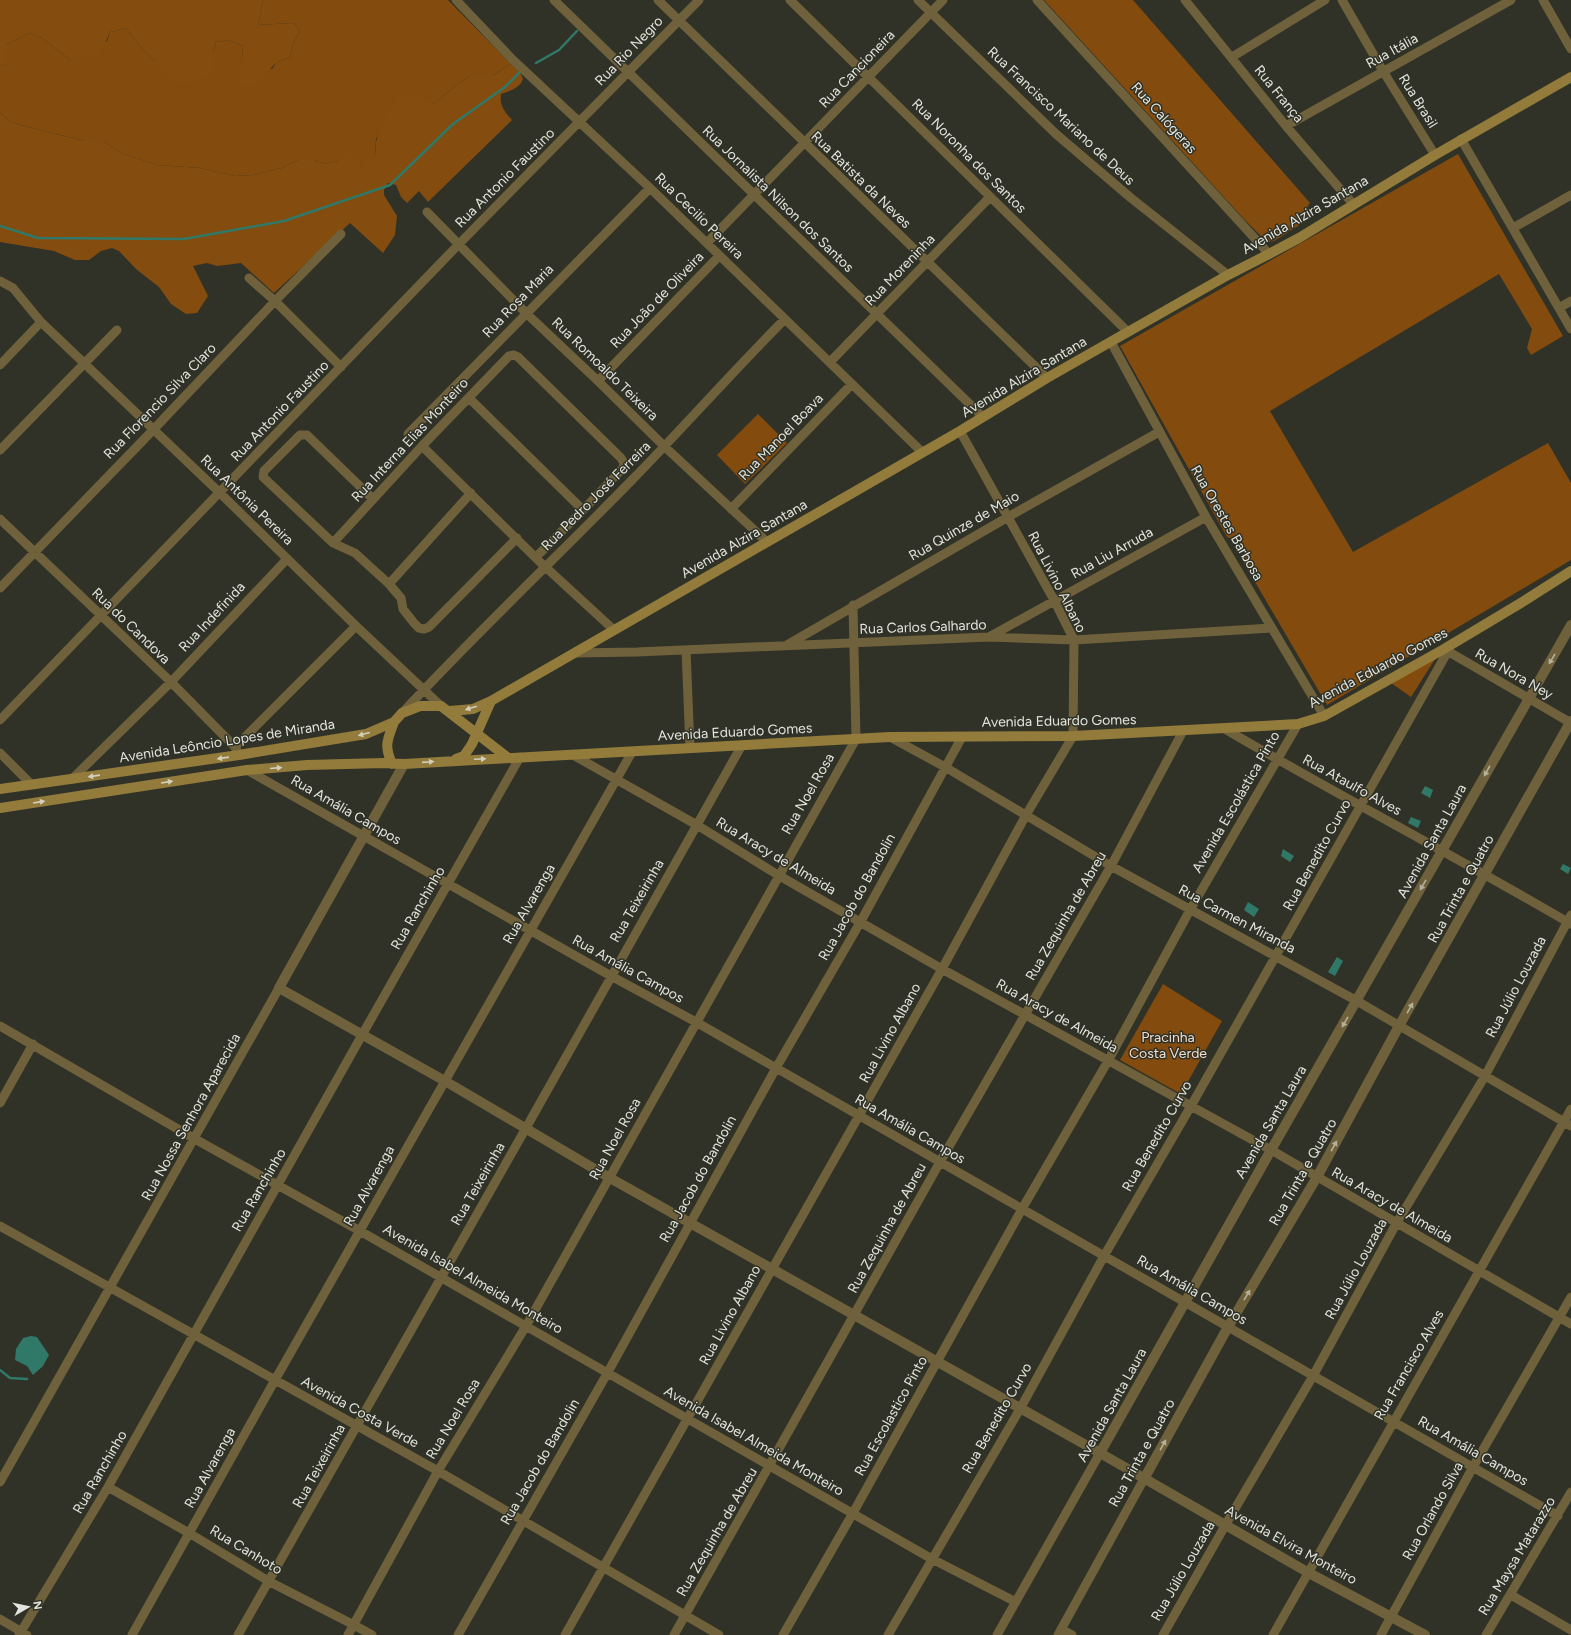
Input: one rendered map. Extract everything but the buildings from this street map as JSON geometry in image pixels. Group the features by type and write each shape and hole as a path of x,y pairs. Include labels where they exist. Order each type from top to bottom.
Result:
{"main road":[{"name":"Avenida Alzira Santana","path":"491,701 960,431 1047,378 1228,275 1269,254 1461,139 1571,77"},
{"name":"Avenida Eduardo Gomes","path":"452,760 632,752 890,737 1073,736 1298,724 1324,716 1446,650 1571,571"},
{"path":"450,711 465,710 491,701"},
{"path":"0,808 247,770 307,765 383,762 404,764 452,760 464,756 472,744 491,701"},
{"name":"Avenida Leôncio Lopes de Miranda","path":"0,788 72,779 237,751 366,734 394,722 402,713 420,706 441,706 450,711 476,733"},
{"path":"392,764 387,752 387,741 394,722"},
{"path":"476,733 507,758"}],"street":[{"name":"Rua Cecilio Pereira","path":"456,0 512,58 650,188 922,452"},
{"name":"Rua Jornalista Nilson dos Santos","path":"554,0 627,73 982,417"},
{"name":"Rua Batista da Neves","path":"658,0 926,263 1047,378"},
{"name":"Rua Rio Negro","path":"580,122 699,0"},
{"name":"Rua Noronha dos Santos","path":"790,0 1128,332"},
{"name":"Rua Francisco Mariano de Deus","path":"918,0 1056,134 1131,198 1228,275"},
{"name":"Rua Cancioneira","path":"707,244 943,0"},
{"name":"Rua Calógeras","path":"1037,0 1269,254"},
{"name":"Rua França","path":"1185,0 1286,126 1353,204"},
{"path":"1232,57 1325,0"},
{"name":"Rua Brasil","path":"1342,0 1383,71 1435,155"},
{"name":"Rua Itália","path":"1286,126 1511,0"},
{"path":"1543,0 1571,49"},
{"name":"Rua Antonio Faustino","path":"0,720 458,245 580,122"},
{"path":"1461,139 1571,329"},
{"name":"Rua Rosa Maria","path":"408,434 650,188"},
{"path":"1513,228 1571,195"},
{"name":"Rua Moreninha","path":"830,362 990,197"},
{"name":"Rua Romoaldo Teixeira","path":"427,212 526,313 665,447 767,542"},
{"name":"Rua Florencio Silva Claro","path":"0,588 341,234"},
{"name":"Rua João de Oliveira","path":"598,381 719,256"},
{"path":"250,278 341,367"},
{"name":"Rua Antônia Pereira","path":"0,280 13,288 41,322 441,706"},
{"path":"1559,308 1571,301"},
{"name":"Rua Pedro José Ferreira","path":"402,713 461,650 665,447 785,319"},
{"path":"0,365 41,322"},
{"path":"0,450 117,330"},
{"name":"Rua Orestes Barbosa","path":"1111,342 1206,517 1324,716"},
{"name":"Rua Interna Elias Monteiro","path":"333,543 422,446 509,356 514,355 518,357 621,458 624,463 623,468 583,510"},
{"name":"Rua Manoel Boava","path":"731,509 852,384"},
{"path":"469,398 583,510 536,557"},
{"name":"Rua Livino Albano","path":"566,1635 860,1116 1026,815 1073,736 1074,640 1054,600 960,431"},
{"name":"Rua Quinze de Maio","path":"786,646 853,605 1159,432"},
{"path":"373,499 307,435 304,434 300,435 264,471 263,477 333,543 355,553 389,584 401,598 403,609 406,614 420,628 424,629 429,627 517,538"},
{"path":"422,446 546,567 614,630"},
{"path":"389,584 471,493"},
{"name":"Rua Liu Arruda","path":"989,637 1206,517"},
{"name":"Rua do Candova","path":"0,519 170,682 237,751"},
{"name":"Rua Indefinida","path":"72,779 170,682 287,559"},
{"path":"853,605 856,739"},
{"name":"Avenida Santa Laura","path":"997,1635 1271,1150 1571,625"},
{"path":"237,751 356,626"},
{"name":"Rua Carlos Galhardo","path":"575,653 686,650 989,637 1074,640 1272,628"},
{"path":"686,650 690,748"},
{"name":"Rua Nora Ney","path":"1446,650 1571,722"},
{"name":"Rua Benedito Curvo","path":"888,1635 1020,1409 1104,1256 1361,806 1446,650"},
{"name":"Rua Trinta e Quatro","path":"1059,1632 1228,1327 1317,1177 1399,1026 1571,722"},
{"name":"Avenida Escolástica Pinto","path":"1022,1209 1108,1061 1190,910 1298,724"},
{"name":"Rua Ataulfo Alves","path":"1225,729 1361,806 1570,920"},
{"name":"Rua Zequinha de Abreu","path":"674,1635 940,1162 1111,866 1183,731"},
{"name":"Rua Carmen Miranda","path":"890,737 945,767 1111,866 1357,1001 1567,1124"},
{"name":"Rua Jacob do Bandolin","path":"458,1635 608,1372 776,1068 861,921 962,737"},
{"name":"Rua Noel Rosa","path":"348,1635 438,1471 526,1326 778,875 856,739"},
{"name":"Rua Teixeirinha","path":"238,1635 270,1582 742,745"},
{"name":"Rua Alvarenga","path":"132,1635 275,1380 632,752"},
{"path":"0,754 31,784"},
{"name":"Rua Aracy de Almeida","path":"573,755 697,825 778,875 861,921 942,969 1271,1150 1396,1224 1571,1324"},
{"name":"Rua Ranchinho","path":"23,1634 108,1487 520,757"},
{"path":"392,764 394,782"},
{"name":"Rua Nossa Senhora Aparecida","path":"0,1482 404,764"},
{"name":"Rua Amália Campos","path":"247,770 611,976 696,1022 1558,1516"},
{"name":"Rua Júlio Louzada","path":"1163,1635 1226,1524 1314,1376 1396,1224 1485,1076 1570,920"},
{"path":"279,988 445,1081 610,1178 1144,1479"},
{"name":"Avenida Isabel Almeida Monteiro","path":"0,1026 194,1139 360,1231 608,1372 932,1559 1016,1602"},
{"path":"0,1103 33,1044"},
{"name":"Rua Francisco Alves","path":"1273,1635 1478,1271 1567,1124 1571,1109"},
{"name":"Rua Escolastico Pinto","path":"783,1635 853,1514 1022,1209"},
{"name":"Avenida Costa Verde","path":"0,1226 438,1471 720,1635"},
{"name":"Rua Orlando Silva","path":"1381,1635 1473,1467 1571,1297"},
{"name":"Avenida Elvira Monteiro","path":"1144,1479 1226,1524 1309,1573 1392,1616 1425,1635"},
{"name":"Rua Canhoto","path":"108,1487 190,1533 270,1582 372,1635"},
{"name":"Rua Maysa Matarazzo","path":"1486,1635 1571,1492"},
{"path":"1511,1594 1571,1630"},
{"path":"0,1619 23,1634"},
{"path":"1059,1632 1072,1635"}],"green space":[{"path":"263,0 448,0 511,64 492,76 470,76 434,104 428,102 386,120 376,139 375,155 361,166 338,161 325,164 314,160 298,160 282,168 254,175 235,176 200,168 157,165 121,153 103,141 85,141 43,131 11,122 0,113 0,66 6,64 6,45 29,33 42,38 69,59 107,41 110,32 126,28 139,45 155,61 213,73 213,53 216,42 228,40 243,46 242,59 272,69 276,63 290,57 293,43 300,31 294,23 258,25"},
{"path":"1044,0 1133,0 1310,203 1307,207 1314,216 1274,241 1267,242 1243,218"},
{"path":"1458,154 1563,336 1531,355 1527,348 1532,329 1499,274 1270,411 1353,552 1548,443 1571,483 1571,560 1327,705 1244,563 1242,546 1236,541 1227,537 1120,346"},
{"path":"758,414 787,443 745,484 717,455"},
{"path":"1437,656 1411,697 1391,683"},
{"name":"Pracinha Costa Verde","path":"1163,984 1222,1021 1181,1094 1120,1060"}],"shaded area":[{"path":"0,0 263,0 258,25 294,23 300,31 293,43 290,57 275,64 254,85 243,88 237,81 242,59 243,46 228,40 216,42 213,53 213,73 197,81 180,86 139,45 126,28 110,32 99,57 69,59 42,38 29,33 6,45 6,64 0,66"},
{"path":"511,64 520,72 523,79 520,85 501,94 502,105 512,120 428,202 419,191 407,203 401,197 396,185 388,183 384,190 384,195 397,216 395,235 383,253 350,223 274,293 241,263 217,266 207,263 193,266 208,296 197,313 186,314 171,304 159,287 136,269 119,251 112,248 101,251 89,260 75,260 54,251 0,242 0,113 11,122 43,131 85,141 103,141 121,153 157,165 200,168 235,176 254,175 282,168 298,160 314,160 325,164 338,161 344,152 354,154 361,166 368,156 375,155 376,140 380,128 390,109 400,95 416,95 434,104 470,76 492,76"}],"water":[{"path":"1425,786 1433,790 1430,798 1421,793"},
{"path":"1411,817 1421,821 1418,828 1408,823"},
{"path":"1283,849 1294,856 1290,862 1281,856"},
{"path":"1563,864 1571,868 1568,874 1560,869"},
{"path":"1248,902 1259,909 1254,917 1244,910"},
{"path":"1337,957 1343,961 1335,976 1328,972"},
{"path":"31,1336 37,1337 49,1355 43,1366 33,1375 27,1366 15,1360 16,1349 23,1338"}],"waterway":[{"path":"536,63 559,50 577,31"},
{"path":"0,226 38,238 184,239 284,221 390,185 453,124 505,87 520,72"},
{"path":"0,1370 10,1378 27,1379"}]}
